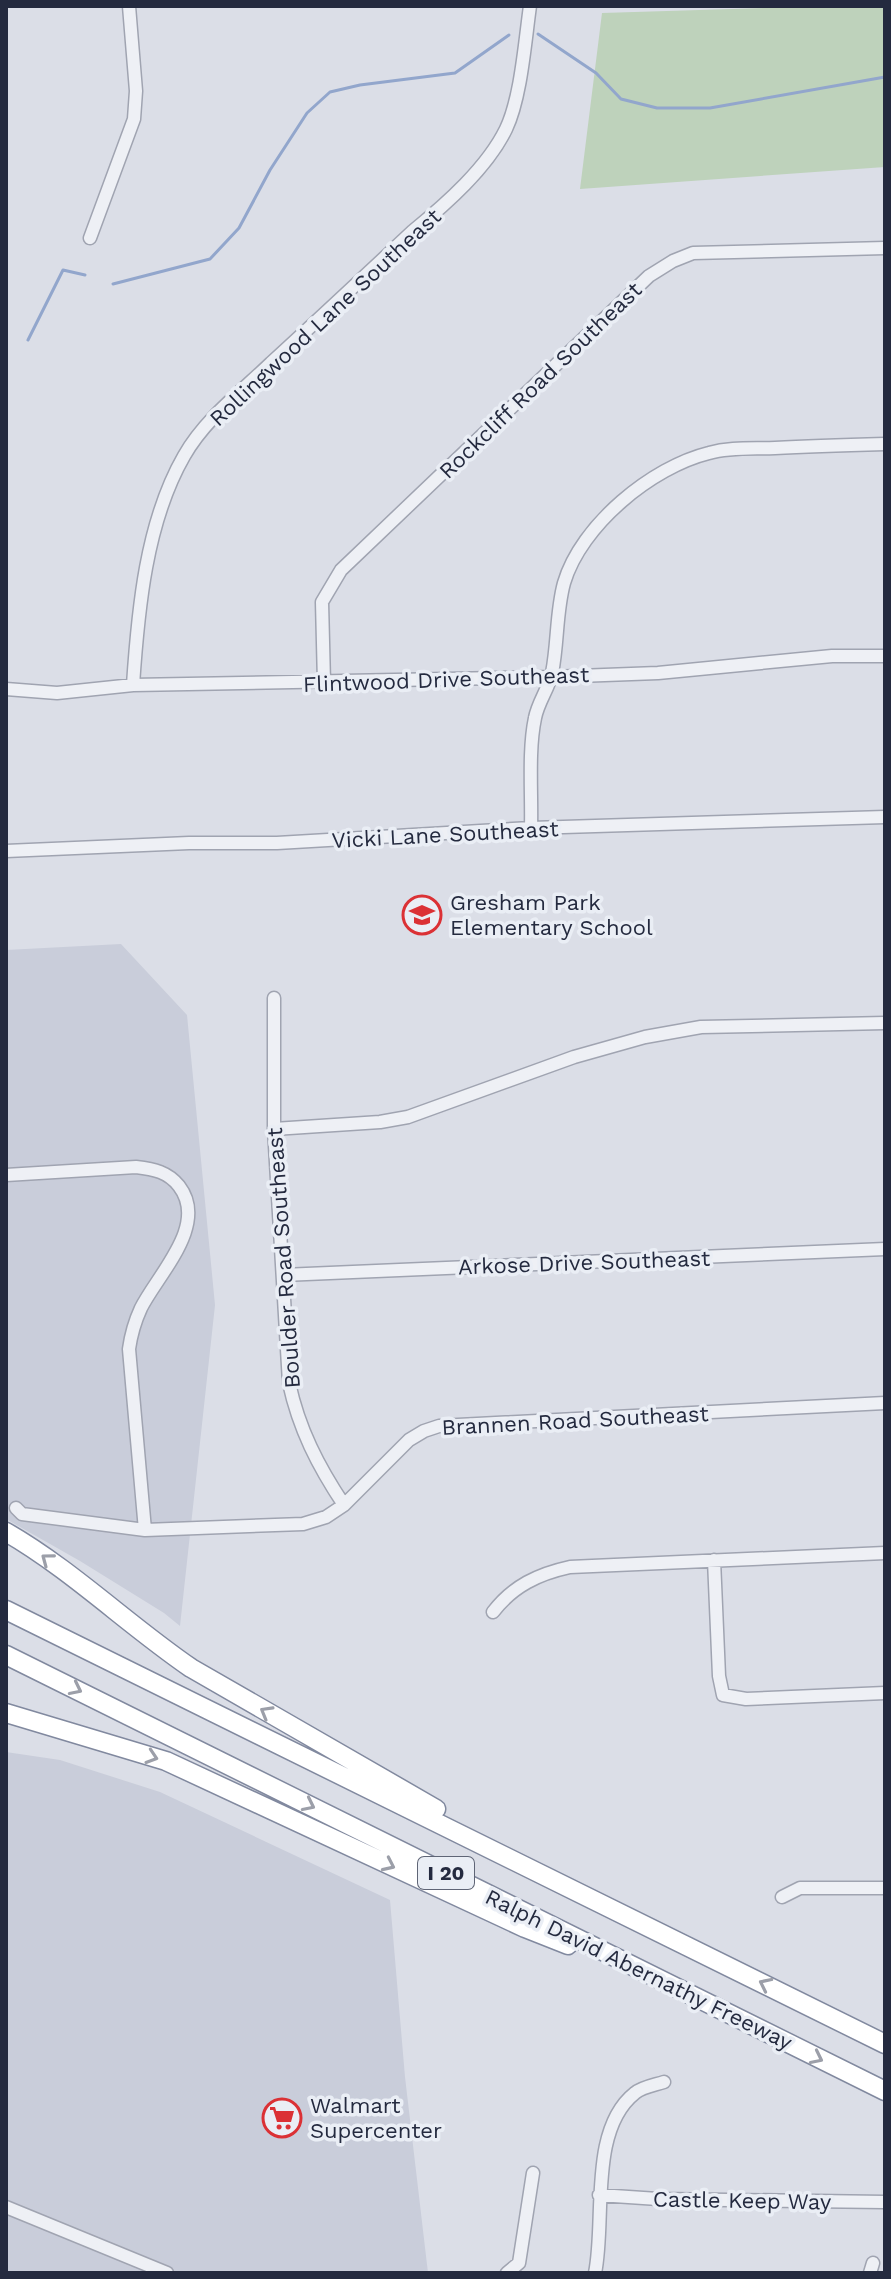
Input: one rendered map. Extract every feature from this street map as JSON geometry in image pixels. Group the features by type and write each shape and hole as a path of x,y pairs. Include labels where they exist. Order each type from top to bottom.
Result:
{"highway":[{"path":"6,1532 47,1558 191,1668 601,1904"},
{"name":"Ralph David Abernathy Freeway","path":"6,1610 885,2044"},
{"name":"Ralph David Abernathy Freeway","path":"6,1655 885,2091"},
{"path":"6,1713 166,1761 525,1928 681,1990"}],"street":[{"path":"90,238 134,119 136,91 129,6"},
{"name":"Rollingwood Lane Southeast","path":"133,685 137,617 150,555 163,507 185,454 216,415 413,231 447,204 495,147 506,128 515,98 530,6"},
{"name":"Rockcliff Road Southeast","path":"324,683 322,602 341,570 649,276 693,253 885,248"},
{"path":"531,828 534,723 539,700 551,677 559,605 571,564 594,529 649,481 686,460 727,449 885,444"},
{"name":"Flintwood Drive Southeast","path":"6,689 57,693 133,685 658,673 832,656 885,656"},
{"name":"Vicki Lane Southeast","path":"6,851 189,843 277,843 531,828 885,817"},
{"name":"Boulder Road Southeast","path":"274,998 274,1129 287,1358 293,1401 313,1457 344,1505"},
{"path":"274,1129 380,1122 408,1117 574,1057 687,1029 885,1023"},
{"path":"6,1175 136,1167 157,1169 182,1189 187,1202 188,1223 180,1243 141,1308 131,1333 129,1349 145,1530"},
{"name":"Arkose Drive Southeast","path":"283,1275 885,1249"},
{"name":"Brannen Road Southeast","path":"16,1508 22,1514 145,1530 290,1526 326,1517 344,1505 409,1440 439,1426 885,1403"},
{"path":"493,1612 507,1593 551,1571 570,1567 885,1553"},
{"path":"714,1560 720,1699 885,1693"},
{"path":"782,1897 800,1888 885,1888"},
{"path":"595,2273 599,2254 599,2195 610,2131 619,2109 636,2091 664,2082"},
{"path":"507,2273 519,2263 533,2173"},
{"name":"Castle Keep Way","path":"599,2195 658,2199 885,2202"},
{"path":"6,2207 164,2272"}],"shaded area":[{"path":"121,944 187,1015 215,1305 180,1626 80,1561 6,1519 6,950"},
{"path":"6,1752 60,1760 160,1792 390,1900 405,2077 428,2273 181,2273 157,2265 157,2273 6,2273"}],"green space":[{"path":"885,6 885,167 580,189 602,13"}],"waterway":[{"path":"538,34 596,73 621,99 657,108 710,108 885,77"},
{"path":"113,284 210,259 239,228 270,170 307,113 330,92 360,85 455,73 509,35"},
{"path":"28,340 63,270 85,275"}],"place":[{"name":"Gresham Park Elementary School","path":"422,915"},
{"name":"Walmart Supercenter","path":"282,2118"}]}
